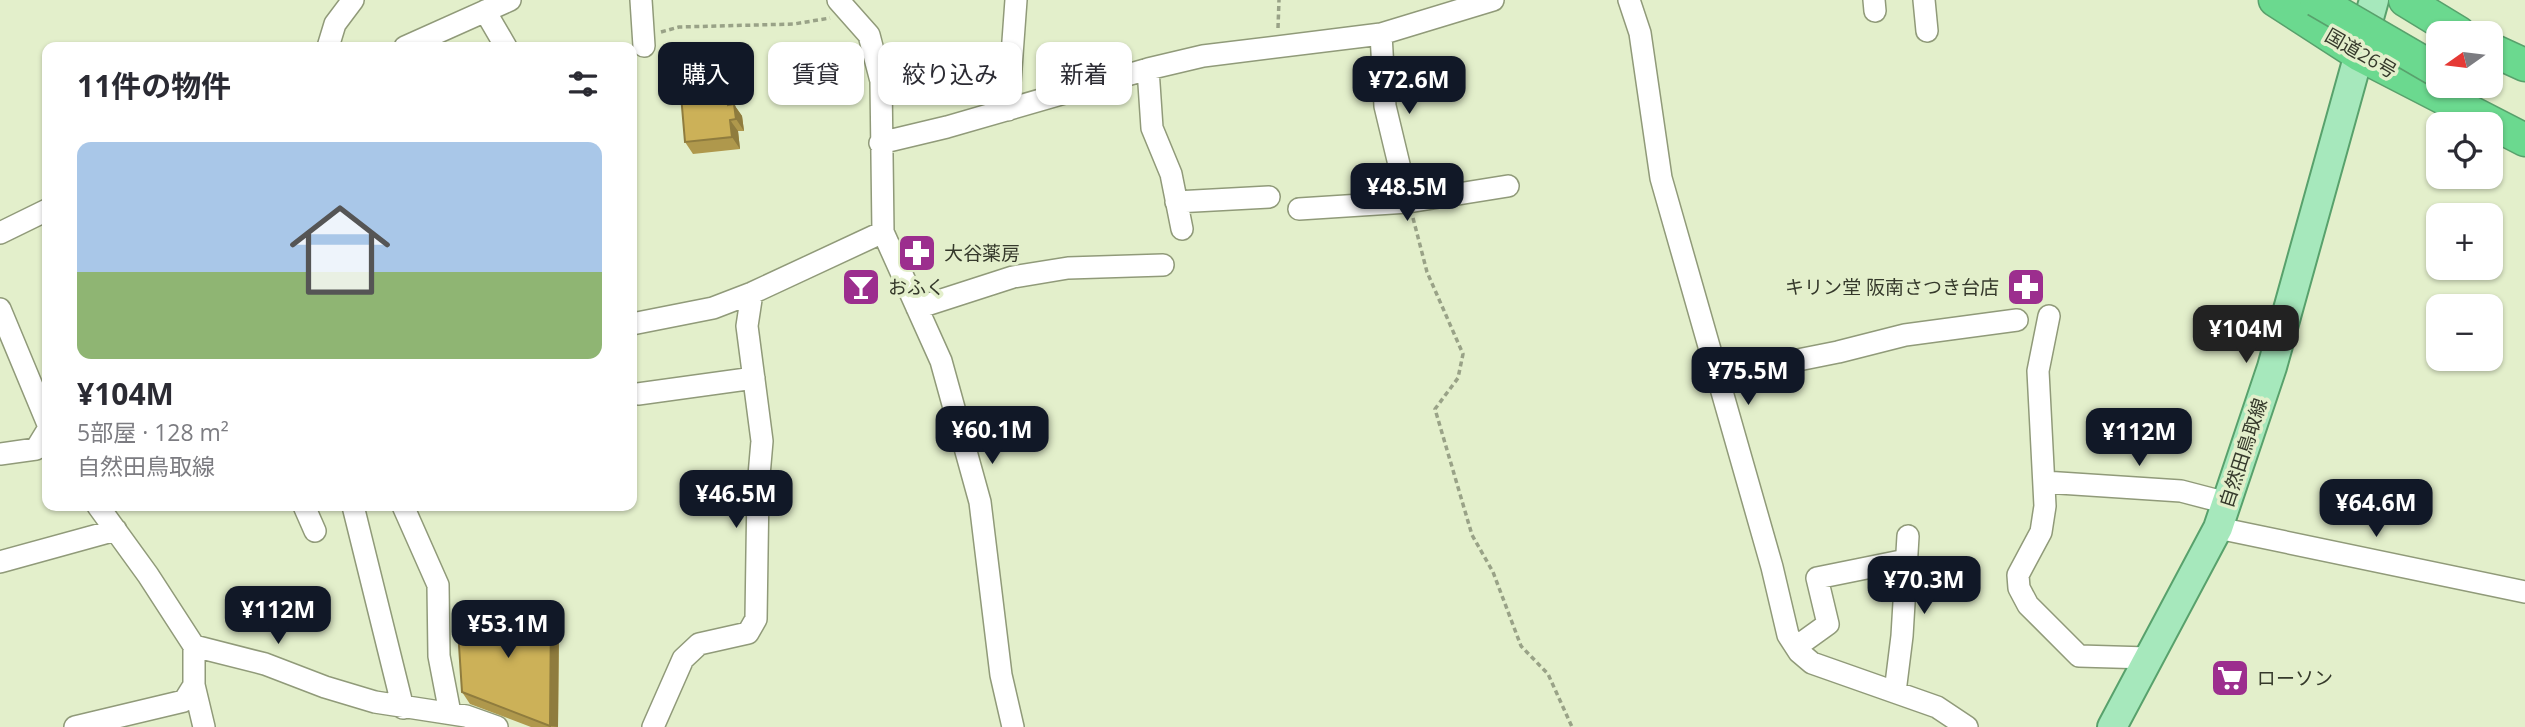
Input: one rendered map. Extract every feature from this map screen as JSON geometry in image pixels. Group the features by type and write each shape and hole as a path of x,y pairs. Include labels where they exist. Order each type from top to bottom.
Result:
{"highway":[{"name":"国道26号","path":"2275,0 2360,55 2525,140"},
{"path":"2316,0 2426,64"},
{"path":"2405,0 2439,21"},
{"path":"2503,55 2525,65"},
{"path":"2488,98 2525,116"}],"main road":[{"name":"自然田鳥取線","path":"2112,727 2223,515 2272,367 2374,0"}],"street":[{"path":"416,42 510,0"},
{"path":"640,0 644,41"},
{"path":"1008,110 1016,0"},
{"path":"1629,0 1640,33 1661,178 1772,567 1788,635 1812,663 1937,706 1967,727"},
{"path":"1924,0 1927,31"},
{"path":"880,142 947,127 1148,69 1203,56 1381,34 1488,1"},
{"path":"330,42 345,3"},
{"path":"844,6 869,36 881,81 883,232 941,361 980,502 1001,675 1013,727"},
{"path":"485,11 503,42"},
{"path":"1381,34 1385,106 1408,202"},
{"path":"1148,69 1152,128 1171,174 1182,229"},
{"path":"1299,209 1408,202 1508,186"},
{"path":"1176,202 1269,197"},
{"path":"0,233 42,213"},
{"path":"637,323 713,308 752,293 883,232"},
{"path":"917,308 1013,277 1068,268 1163,265"},
{"path":"653,727 683,659 699,645 748,633 756,619 758,487 762,441 747,326 752,293"},
{"path":"0,309 42,410"},
{"path":"2049,316 2038,371 2045,506 2041,532 2018,575 2019,588 2028,605 2079,656 2148,658"},
{"path":"1718,376 1838,352 1905,335 2017,320"},
{"path":"638,394 754,378"},
{"path":"0,454 36,449 42,439"},
{"path":"2044,482 2181,491 2223,515 2525,592"},
{"path":"102,511 194,646 194,685 204,727"},
{"path":"306,511 315,531"},
{"path":"354,511 403,708"},
{"path":"404,511 438,585 439,656 460,719"},
{"path":"0,562 116,530"},
{"path":"1895,692 1902,636 1908,536"},
{"path":"1796,647 1828,624 1817,578 1906,560"},
{"path":"194,646 265,664 325,687 375,702 497,727"},
{"path":"75,727 184,701 194,685"}],"path":[{"path":"1278,48 1279,0"},
{"path":"644,41 679,27 794,24 825,20 844,6"},
{"path":"1408,202 1427,272 1463,354 1458,378 1435,410 1472,535 1493,572 1521,646 1548,674 1572,727"}],"building":[{"path":"682,105 734,105 736,119 730,120 732,137 685,142"},
{"path":"551,607 550,726 462,692 457,614"}],"place":[{"name":"大谷薬房","path":"917,253"},
{"name":"おふく","path":"861,287"},
{"name":"キリン堂 阪南さつき台店","path":"2026,287"},
{"name":"ローソン","path":"2230,678"}]}
